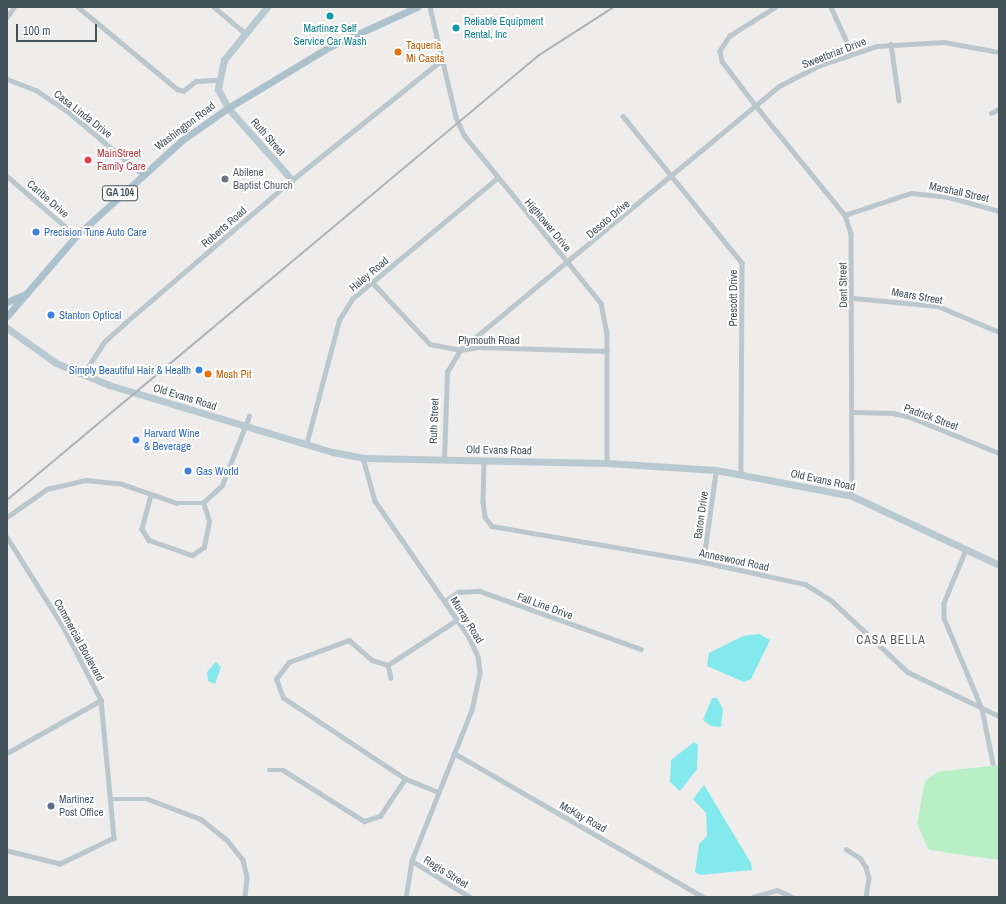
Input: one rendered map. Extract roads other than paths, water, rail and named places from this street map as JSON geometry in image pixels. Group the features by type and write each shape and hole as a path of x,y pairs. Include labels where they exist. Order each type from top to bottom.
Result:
{"main road":[{"name":"Washington Road","path":"7,316 28,294 76,236 142,174 228,108 328,47 418,7"},
{"path":"7,302 28,294"}],"street":[{"path":"7,17 14,7"},
{"path":"78,7 177,90 183,91 196,81 218,80 224,60 267,7"},
{"path":"214,7 245,33"},
{"name":"Hightower Drive","path":"430,7 461,130 497,178 601,303 607,351 607,463"},
{"name":"Dent Street","path":"776,7 730,36 720,51 722,61 756,106 846,215 851,234 853,412 852,496"},
{"path":"831,7 852,53"},
{"name":"Sweetbriar Drive","path":"756,106 779,86 852,53 892,44 944,42 999,52"},
{"path":"892,44 899,100"},
{"name":"Roberts Road","path":"84,374 104,342 120,327 292,180 443,59"},
{"name":"Casa Linda Drive","path":"7,79 36,90 66,110 142,174"},
{"name":"Ruth Street","path":"218,80 219,94 228,108 292,180"},
{"name":"Desoto Drive","path":"446,383 450,363 460,350 568,263 756,106"},
{"path":"991,113 999,109"},
{"name":"Prescott Drive","path":"623,116 742,263 741,474"},
{"name":"Caribe Drive","path":"7,176 76,236"},
{"name":"Haley Road","path":"306,445 339,320 352,300 497,178"},
{"name":"Marshall Street","path":"846,215 911,193 949,197 999,211"},
{"name":"Plymouth Road","path":"373,283 430,344 460,350 479,347 607,351"},
{"name":"Mears Street","path":"852,298 938,306 999,332"},
{"name":"Old Evans Road","path":"7,328 46,357 84,374 245,427 306,445 364,458 607,463 716,470 741,474 852,496 999,565"},
{"name":"Ruth Street","path":"444,460 446,383"},
{"name":"Padrick Street","path":"853,412 893,413 910,417 999,453"},
{"path":"7,517 42,491 76,480 112,482 177,503 203,504 222,485 249,416"},
{"name":"Murray Road","path":"364,458 375,501 458,619 478,656 480,673 472,710 437,792 412,861 406,897"},
{"name":"Anneswood Road","path":"484,461 483,502 485,518 492,526 703,562 792,581 822,593 908,672 999,716"},
{"name":"Baron Drive","path":"703,562 716,470"},
{"path":"151,495 142,529 149,540 192,555 204,547 209,521 203,504"},
{"name":"Commercial Boulevard","path":"7,537 61,624 100,700 114,838 74,859 60,864 7,851"},
{"path":"966,550 944,603 944,618 982,709 993,763"},
{"name":"Fall Line Drive","path":"445,601 458,592 480,591 641,649"},
{"path":"388,665 458,619"},
{"path":"388,665 372,660 349,640 289,662 276,678 283,698 405,779 437,792"},
{"path":"388,665 391,678"},
{"path":"7,753 100,700"},
{"name":"McKay Road","path":"454,753 703,897"},
{"path":"269,770 283,770 364,821 380,816 405,779"},
{"path":"111,799 148,799 201,820 227,840 243,860 247,878 245,897"},
{"path":"846,849 860,858 866,867 869,878 866,897"},
{"name":"Regis Street","path":"412,861 470,897"},
{"path":"754,897 777,890 793,897"}],"water":[{"path":"759,634 770,640 751,679 744,682 707,666 709,653 743,636"},
{"path":"216,662 221,667 215,684 208,681 207,672"},
{"path":"712,698 717,698 723,709 721,727 711,726 703,720"},
{"path":"694,742 698,745 697,769 680,791 670,782 671,760"},
{"path":"704,785 751,863 752,870 700,875 695,872 699,844 707,836 706,813 693,799"}],"railway":[{"path":"7,500 538,56 614,7"}],"place":[{"name":"Martinez Self Service Car Wash","path":"330,16"},
{"name":"Reliable Equipment Rental, Inc","path":"456,28"},
{"name":"Taqueria Mi Casita","path":"398,52"},
{"name":"MainStreet Family Care","path":"88,160"},
{"name":"Abilene Baptist Church","path":"225,179"},
{"name":"Precision Tune Auto Care","path":"36,232"},
{"name":"Stanton Optical","path":"51,315"},
{"name":"Simply Beautiful Hair & Health","path":"199,370"},
{"name":"Mosh Pit","path":"208,374"},
{"name":"Harvard Wine & Beverage","path":"136,440"},
{"name":"Gas World","path":"188,471"},
{"name":"Martinez Post Office","path":"51,806"}],"district":[{"name":"CASA BELLA","path":"891,641"}]}
